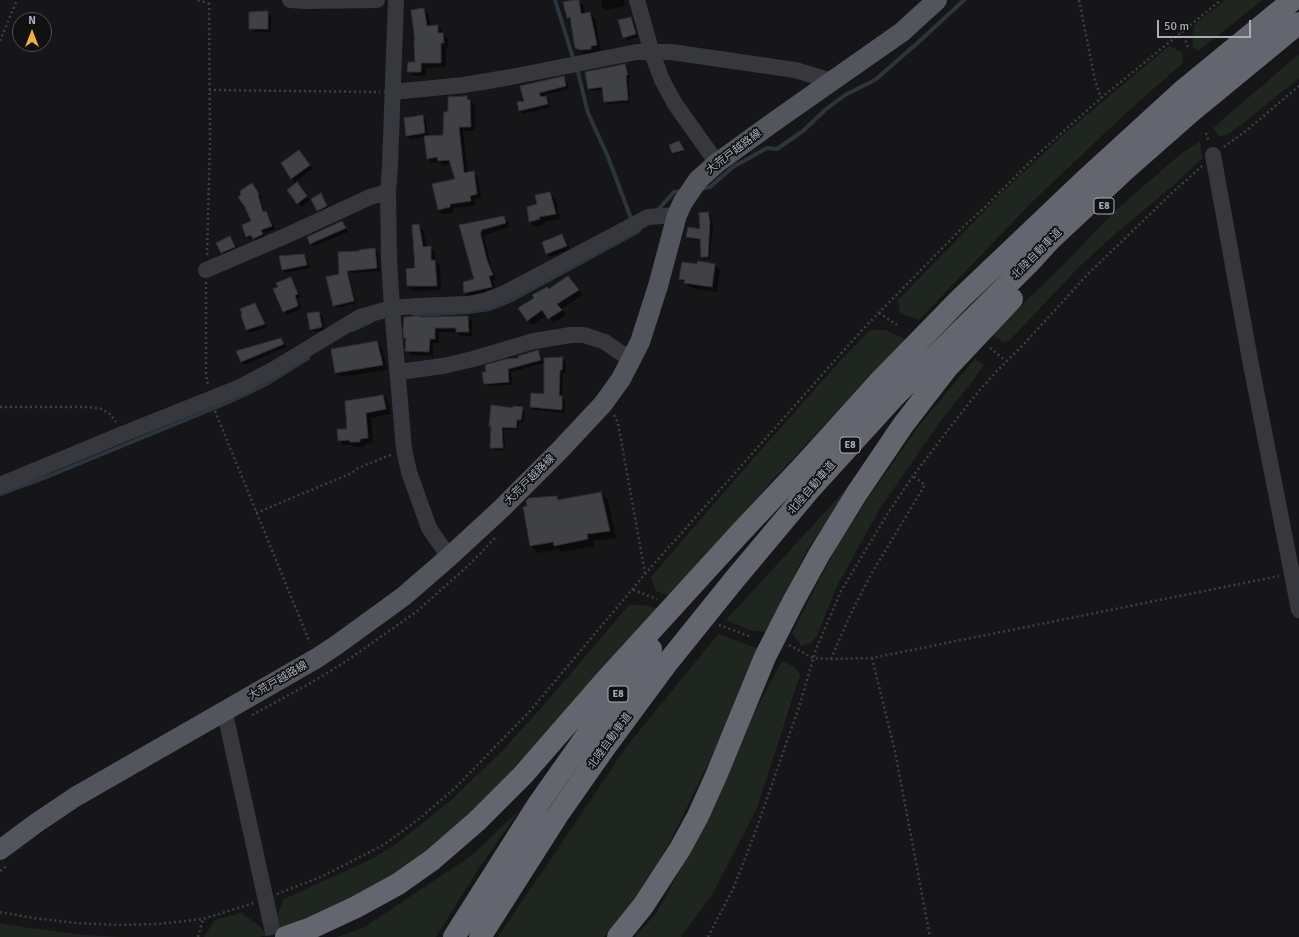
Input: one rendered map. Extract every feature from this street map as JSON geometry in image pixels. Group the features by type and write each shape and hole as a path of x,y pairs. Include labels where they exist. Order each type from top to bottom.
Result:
{"highway":[{"name":"北陸自動車道","path":"286,937 310,929 356,907 398,884 432,860 478,821 523,775 656,625 878,383 960,299 1085,180 1181,92 1293,0"},
{"name":"北陸自動車道","path":"480,937 557,816 606,746 668,662 811,488 893,398 1028,264 1050,240 1150,148 1266,49 1299,23"},
{"name":"北陸自動車道","path":"618,937 643,906 680,849 698,816 765,657 794,600 820,553 857,492 904,425 947,368 1056,252 1195,113 1266,49"},
{"name":"北陸自動車道","path":"454,937 539,803 587,735 650,650 744,535 803,466"}],"main road":[{"name":"大荒戸越路線","path":"0,850 34,824 75,797 317,658 357,631 404,596 449,557 532,478 603,404 621,379 640,342 658,286 677,215 692,188 717,163 902,32 937,0"}],"street":[{"path":"290,0 377,0"},
{"path":"396,0 388,192 389,259 404,449 409,472 429,528 449,557"},
{"path":"636,0 662,80 675,104 717,163"},
{"path":"392,92 464,84 637,52 671,52 795,70 832,81"},
{"path":"1213,155 1251,365 1299,610"},
{"path":"206,270 290,234 370,197 388,192"},
{"path":"0,485 248,383 360,317 392,308 461,305 487,300 505,293 648,217 677,215"},
{"path":"398,372 443,366 534,341 571,335 584,335 605,342 631,360"},
{"path":"224,712 270,919"}],"path":[{"path":"0,41 17,0"},
{"path":"198,0 210,4"},
{"path":"209,0 210,144 206,270 206,375 210,399 317,658"},
{"path":"1079,0 1095,80 1101,98"},
{"path":"0,912 55,921 118,925 158,924 203,919 254,903 324,876 385,844 419,819 449,794 490,754 530,711 576,654 841,354 964,226 984,209 1037,155 1101,98 1221,0"},
{"path":"1182,31 1189,50"},
{"path":"708,937 733,889 756,830 799,707 813,658 841,591 888,512 913,476 978,392 1088,275 1213,155 1247,130 1299,86"},
{"path":"209,90 392,92"},
{"path":"879,313 898,325"},
{"path":"990,348 1006,361"},
{"path":"603,404 613,412 618,423 646,574"},
{"path":"0,407 89,407 101,409 110,414 123,434"},
{"path":"256,512 352,473 358,468 404,449"},
{"path":"831,659 852,611 873,571 925,485 913,476"},
{"path":"789,644 813,658 872,658 1292,573"},
{"path":"633,590 661,601"},
{"path":"719,625 750,636"},
{"path":"872,658 895,752 930,937"},
{"path":"198,937 203,919"}],"shaded area":[{"path":"1226,0 1263,0 1198,51 1193,47 1192,37 1195,24"},
{"path":"1169,46 1182,52 1183,63 1127,112 1030,204 919,320 900,313 898,300 1007,188 1063,135"},
{"path":"1299,54 1299,78 1227,135 1219,136 1213,128"},
{"path":"1200,141 1202,159 1079,267 1009,341 1003,342 992,334 1063,265 1114,212 1177,157"},
{"path":"870,330 885,330 905,339 771,482 671,597 656,591 651,577 737,477 840,361"},
{"path":"975,359 984,365 942,419 879,510 836,588 817,636 811,643 801,646 792,633 837,546 870,495 921,423"},
{"path":"858,476 807,550 766,632 750,630 726,620"},
{"path":"629,605 642,605 662,609 546,740 428,855 355,899 279,929 278,914 284,899 372,859 396,844 450,801 501,752 544,705"},
{"path":"718,634 760,649 713,754 671,840 640,894 604,937 498,937 627,746"},
{"path":"782,661 795,667 800,675 757,808 713,893 681,937 635,937 657,912 712,811 752,717"},
{"path":"521,808 477,871 436,937 337,937 363,928 471,856"},
{"path":"241,913 261,927 266,935 259,937 204,937 215,920"},
{"path":"0,923 86,935 122,937 0,937"}],"building":[{"path":"579,0 581,14 590,12 597,45 591,46 591,49 581,50 575,48 570,17 567,18 563,2"},
{"path":"424,8 427,26 438,25 438,33 443,33 444,43 441,43 441,63 421,63 421,72 407,72 408,62 415,62 415,41 411,10"},
{"path":"268,11 268,29 249,29 249,12"},
{"path":"631,17 636,34 623,38 618,20"},
{"path":"625,64 628,75 626,75 628,100 604,102 602,87 588,89 585,72"},
{"path":"564,76 566,86 539,93 541,97 546,96 548,104 519,111 517,102 524,101 520,86"},
{"path":"467,96 467,99 470,100 471,127 459,127 464,173 474,171 477,194 470,196 471,201 450,204 450,207 438,210 432,184 455,179 449,160 438,161 437,157 427,159 424,136 443,135 444,112 448,112 448,97"},
{"path":"423,115 425,133 406,136 404,118"},
{"path":"679,141 684,150 672,153 669,145"},
{"path":"299,150 310,165 291,179 281,163"},
{"path":"297,182 307,196 297,204 287,190"},
{"path":"252,183 259,194 263,212 266,211 272,226 261,230 263,234 253,239 251,235 246,237 242,225 251,221 245,207 238,197 241,195 240,191"},
{"path":"550,192 556,214 539,217 540,219 529,222 527,207 537,204 535,195"},
{"path":"321,193 327,206 317,211 311,199"},
{"path":"708,212 710,221 708,257 701,257 700,239 686,237 688,227 700,229 699,213"},
{"path":"504,216 506,223 481,230 482,232 480,232 487,260 493,275 489,276 492,287 464,293 463,282 474,279 459,225"},
{"path":"342,221 346,228 310,244 307,237"},
{"path":"419,224 423,247 431,246 431,260 435,260 437,286 407,286 406,269 415,268 412,225"},
{"path":"562,234 567,246 546,254 542,242"},
{"path":"230,236 235,247 221,253 216,243"},
{"path":"375,248 377,268 347,271 354,301 333,306 326,277 339,274 338,252 360,251 359,250"},
{"path":"304,254 307,265 282,270 279,256"},
{"path":"698,261 715,264 712,287 684,283 685,280 679,279 682,262 697,264"},
{"path":"568,276 579,290 557,304 562,310 548,319 542,310 527,321 518,308 534,298 532,295 547,287 549,289"},
{"path":"291,277 298,294 295,295 298,306 283,312 273,289 278,287 276,283"},
{"path":"255,303 265,324 246,330 240,309"},
{"path":"319,312 322,327 310,330 307,313"},
{"path":"468,316 469,332 456,332 456,328 435,328 435,339 430,339 429,352 405,351 406,338 404,338 403,330 404,317"},
{"path":"281,338 284,344 241,362 236,351"},
{"path":"377,341 383,365 335,373 331,349"},
{"path":"538,350 541,360 508,369 509,382 484,384 482,372 486,372 485,365 506,359 519,358 518,356"},
{"path":"563,357 562,370 560,370 559,396 562,396 562,410 530,407 531,393 544,394 544,358"},
{"path":"383,395 386,409 366,413 368,438 360,439 360,442 350,442 349,440 338,441 337,429 347,429 345,401"},
{"path":"491,405 513,408 513,406 523,407 521,420 517,420 516,428 502,427 503,448 490,448 491,426 489,426"},
{"path":"601,492 610,531 587,534 588,539 554,546 553,542 530,546 523,507 527,506 526,501 529,498 557,496 558,500"}],"waterway":[{"path":"555,0 574,61"},
{"path":"699,189 710,187 733,167 767,148 777,149 803,131 825,110 845,95 875,80 964,0"},
{"path":"577,68 588,113 608,157 632,221"},
{"path":"656,212 674,192 682,191"},
{"path":"414,314 468,312 490,309 510,301 640,229"},
{"path":"353,330 372,321"},
{"path":"0,494 49,476 229,402 265,385 308,358"}],"tunnel":[{"path":"270,919 274,937"}]}
